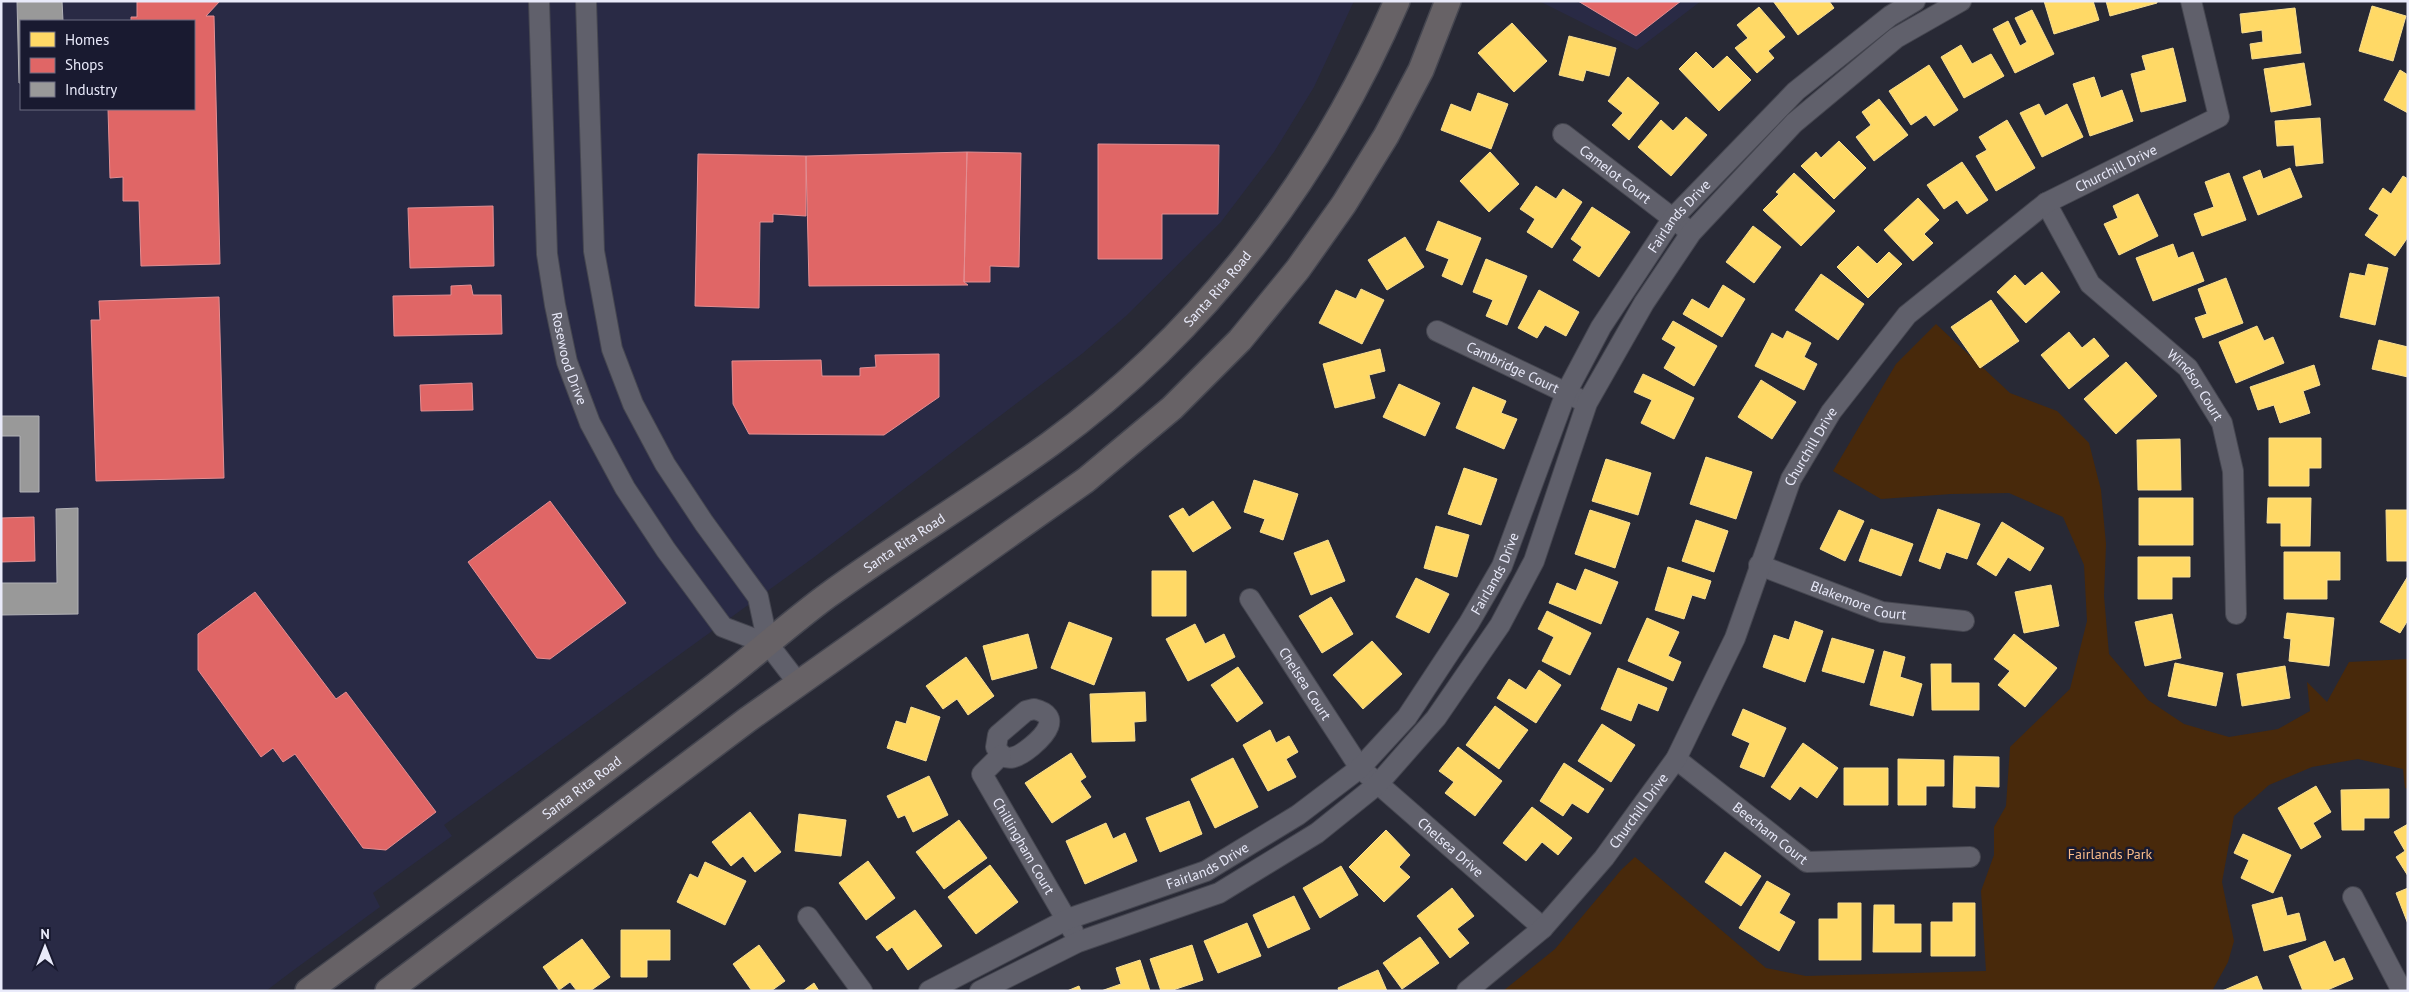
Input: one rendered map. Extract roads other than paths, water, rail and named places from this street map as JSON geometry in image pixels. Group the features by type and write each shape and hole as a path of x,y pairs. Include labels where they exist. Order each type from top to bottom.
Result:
{"main road":[{"name":"Santa Rita Road","path":"308,991 565,800 826,597 1052,443 1137,373 1205,306 1258,241 1305,177 1345,110 1378,45 1397,1"},
{"path":"388,991 798,683 1086,480 1172,408 1240,340 1298,269 1344,204 1386,136 1421,70 1448,1"}],"street":[{"name":"Rosewood Drive","path":"540,1 548,254 555,305 567,362 590,423 626,488 666,550 724,627 768,644"},
{"path":"586,1 594,251 612,349 633,404 666,464 704,523 758,597 768,644 798,683"},
{"name":"Fairlands Drive","path":"929,991 1068,919 1206,871 1298,815 1360,768 1407,717 1469,624 1502,566 1566,393 1601,328 1673,218 1796,91 1890,16 1915,1"},
{"name":"Fairlands Drive","path":"980,991 1078,942 1218,893 1317,833 1378,784 1436,718 1500,625 1534,560 1588,403 1644,303 1691,232 1794,123 1896,38 1961,1"},
{"name":"Churchill Drive","path":"1467,991 1543,928 1604,858 1676,759 1735,638 1759,565 1791,479 1831,412 1907,315 2046,203 2219,117 2191,1"},
{"name":"Camelot Court","path":"1563,134 1691,232"},
{"name":"Windsor Court","path":"2046,203 2090,284 2188,368 2222,423 2233,471 2236,614"},
{"name":"Cambridge Court","path":"1437,331 1588,403"},
{"name":"Blakemore Court","path":"1759,565 1882,612 1964,621"},
{"name":"Chelsea Court","path":"1250,599 1360,768"},
{"name":"Chillingham Court","path":"1001,755 982,774 1068,919 1078,942"},
{"name":"Beecham Court","path":"1676,759 1807,862 1970,857"},
{"name":"Chelsea Drive","path":"1360,768 1543,928"},
{"path":"2353,897 2402,991"},
{"path":"808,917 862,991"}],"park label":[{"name":"Fairlands Park","path":"2110,854"}]}
